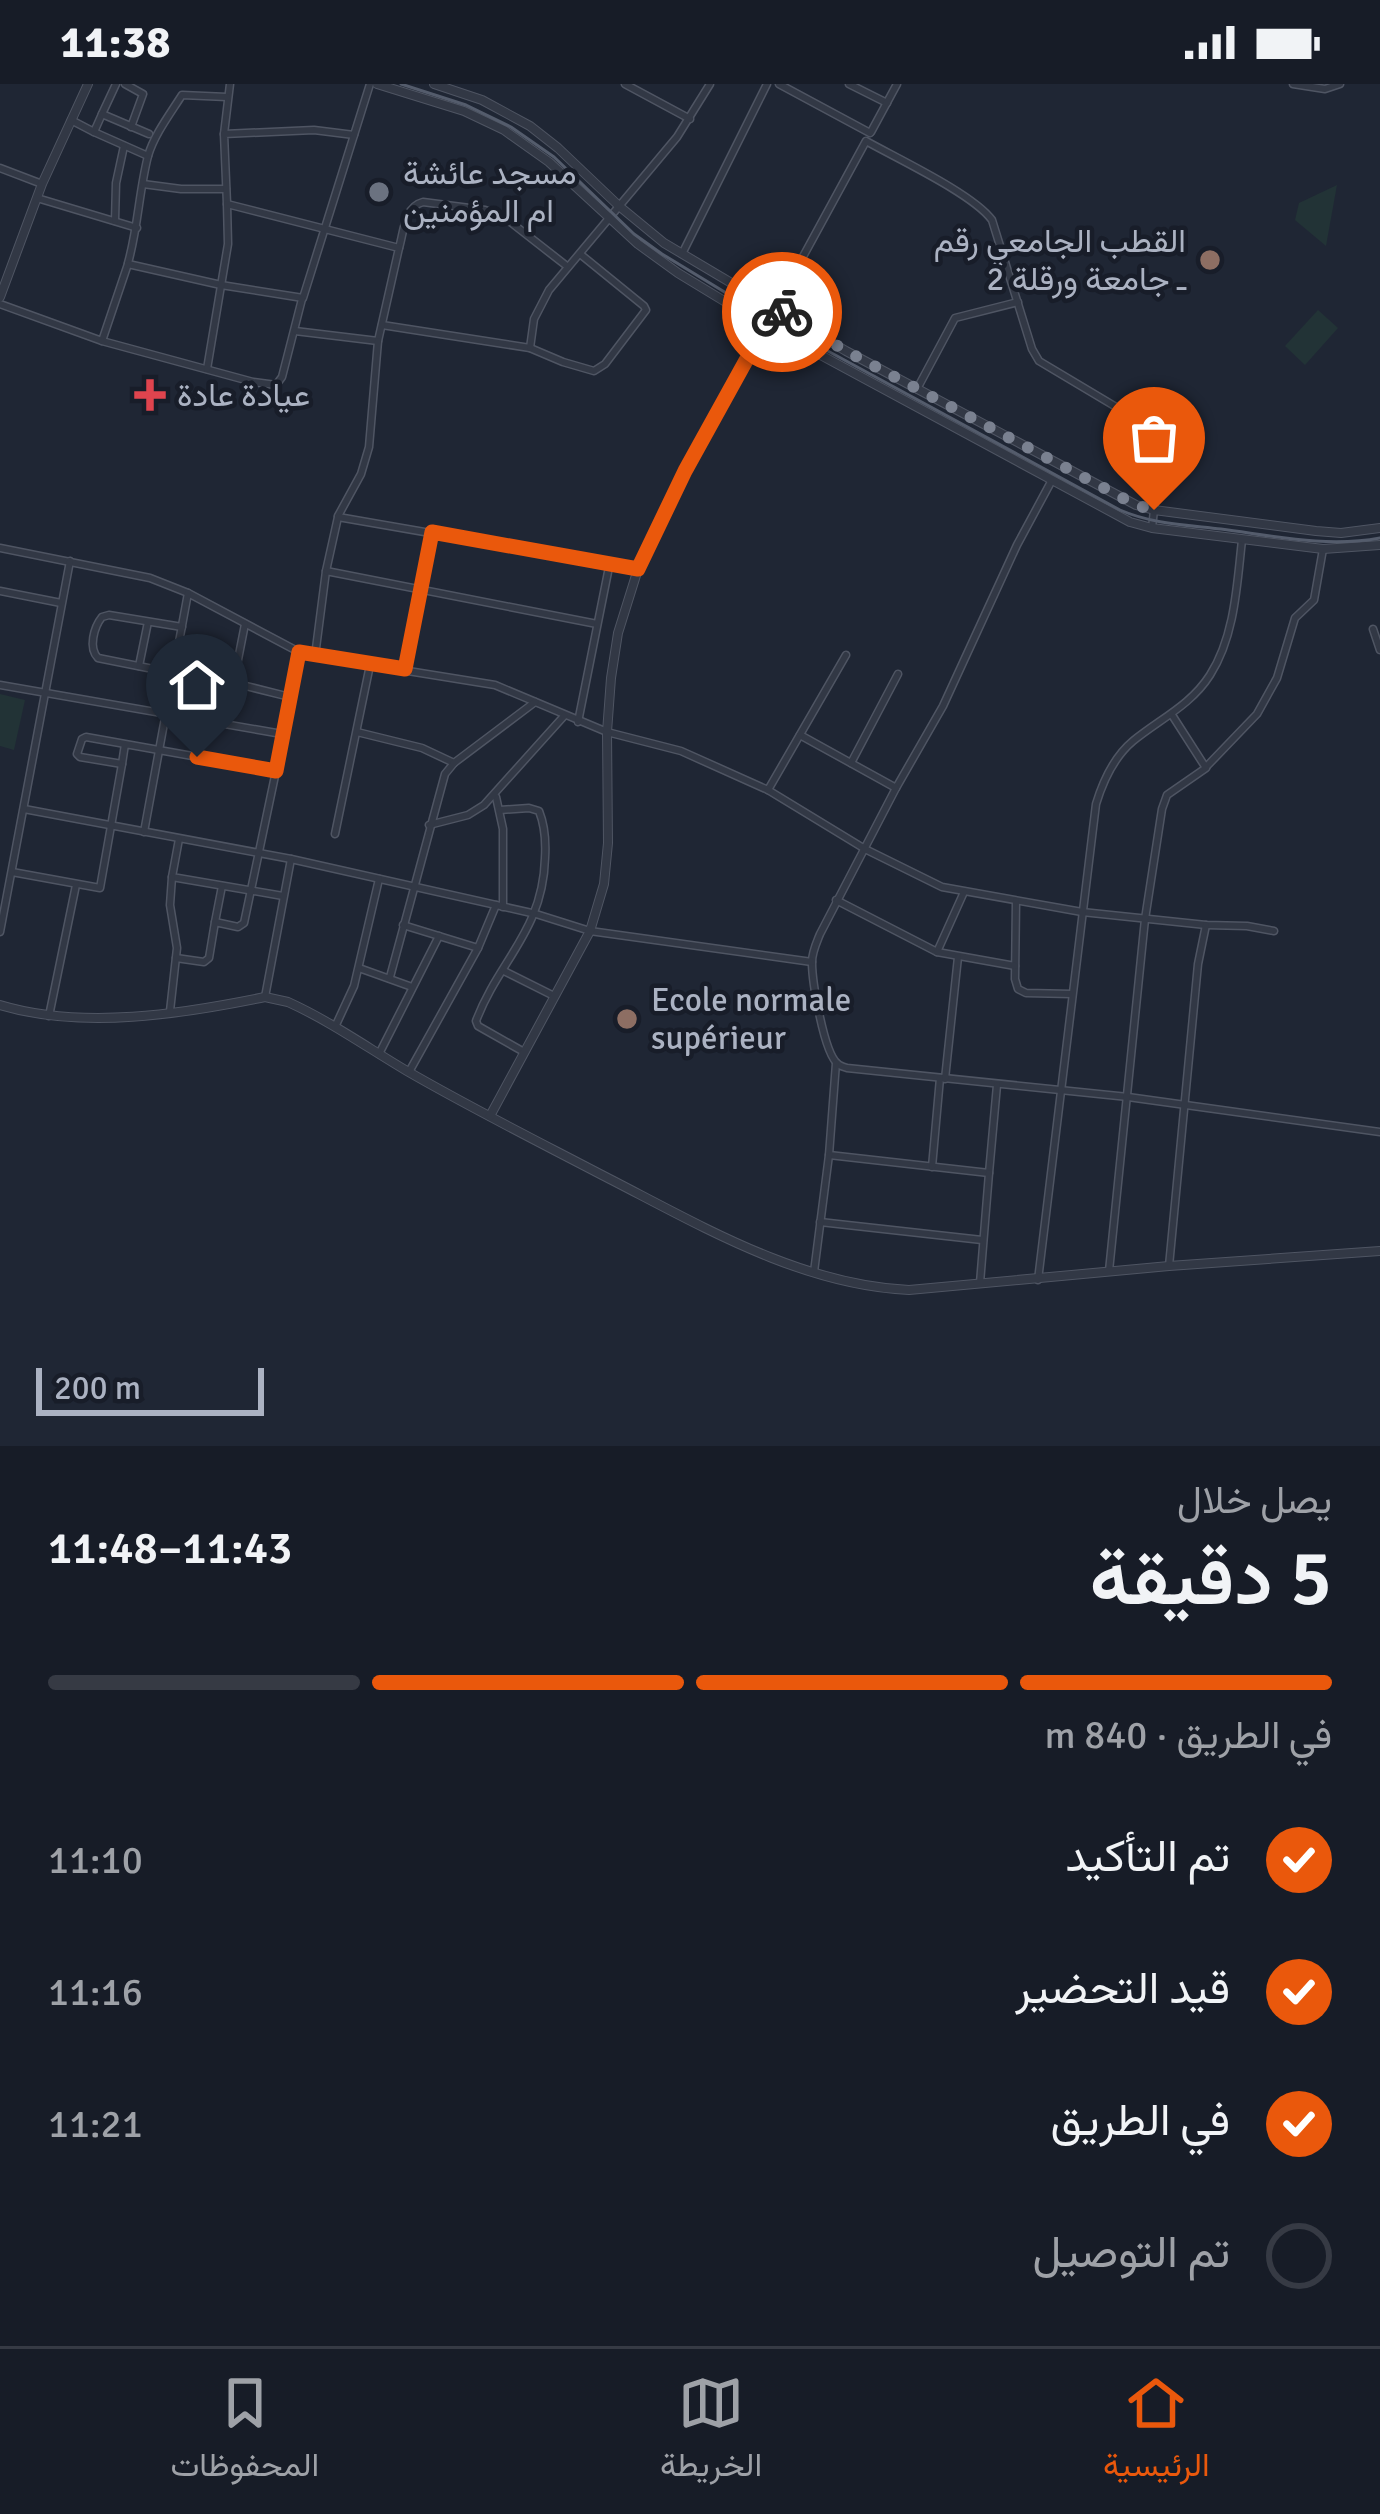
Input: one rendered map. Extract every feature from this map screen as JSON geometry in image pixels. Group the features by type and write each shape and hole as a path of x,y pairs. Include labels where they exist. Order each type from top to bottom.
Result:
{"street":[{"path":"88,84 6,264 0,300 102,341 279,385 316,253 373,84 464,111 504,130 549,162 609,220 678,273 765,326 1130,521 1152,528 1323,549 1380,545"},
{"path":"94,132 121,84 143,94 131,127"},
{"path":"187,84 188,94"},
{"path":"207,369 228,237 224,134 230,84"},
{"path":"434,84 482,100 530,126 664,244 846,351 1136,505 1316,531 1380,528"},
{"path":"625,84 690,119"},
{"path":"530,348 537,311 549,290 690,119 710,84"},
{"path":"682,254 767,84"},
{"path":"779,84 988,214 1032,349 1044,365 1159,432 1152,528"},
{"path":"849,84 886,103"},
{"path":"490,1116 590,931 607,867 607,732 614,654 638,569 685,471 897,84"},
{"path":"1292,84 1324,89 1340,84"},
{"path":"102,341 138,228 148,156 181,97 227,97"},
{"path":"102,114 148,134"},
{"path":"71,120 148,156"},
{"path":"224,134 314,130 354,135"},
{"path":"115,221 124,146"},
{"path":"0,168 42,184"},
{"path":"143,184 226,190"},
{"path":"37,198 138,228"},
{"path":"315,656 338,517 370,446 378,341 410,210 423,202 504,217 568,268"},
{"path":"227,204 399,248"},
{"path":"382,325 530,348 594,370 605,364 644,315 644,305 580,254"},
{"path":"128,264 303,298"},
{"path":"917,388 955,319 1018,302"},
{"path":"295,331 378,341"},
{"path":"814,1273 830,1155 836,1063 823,1028 812,962 820,934 943,706 1017,544 1052,480"},
{"path":"338,517 638,569"},
{"path":"405,669 432,532"},
{"path":"1038,1280 1100,792 1131,742 1172,715 1201,688 1216,664 1234,608 1242,540"},
{"path":"1109,1274 1145,919 1162,809 1167,795 1206,767 1257,714 1277,678 1295,618 1315,600 1323,549"},
{"path":"1,551 136,574 188,593 299,652 495,685 578,722 681,751 768,790 928,882 1082,912 1274,931"},
{"path":"0,932 70,561"},
{"path":"578,722 609,565"},
{"path":"326,571 597,624"},
{"path":"0,591 62,604"},
{"path":"143,832 188,593"},
{"path":"173,674 96,656 92,647 96,626 106,615 182,627"},
{"path":"139,667 148,622"},
{"path":"245,623 233,676 238,684 290,697"},
{"path":"1372,629 1380,650"},
{"path":"178,650 236,661"},
{"path":"215,922 242,926 299,652"},
{"path":"768,790 846,655"},
{"path":"335,834 370,665"},
{"path":"851,763 898,674"},
{"path":"0,685 282,734"},
{"path":"390,977 445,774 536,701"},
{"path":"1172,715 1206,767"},
{"path":"429,825 468,814 496,796 564,716"},
{"path":"357,732 422,748 454,763"},
{"path":"800,735 896,788"},
{"path":"122,764 77,754 84,737 276,771"},
{"path":"12,872 97,889 102,885 125,744"},
{"path":"409,1072 499,906 503,829 496,796"},
{"path":"23,808 291,859 536,914 590,931 812,962"},
{"path":"500,810 532,808 542,815 545,873 536,914 476,1022 526,1053"},
{"path":"170,1011 177,937 170,905 179,838"},
{"path":"265,997 291,859"},
{"path":"172,877 283,896"},
{"path":"335,1027 359,968 380,879"},
{"path":"49,1016 76,885"},
{"path":"176,958 207,961 222,886"},
{"path":"937,952 964,892"},
{"path":"836,900 937,952 1015,966"},
{"path":"1016,901 1018,989 1072,994"},
{"path":"1168,1266 1198,964 1206,925"},
{"path":"403,926 478,948"},
{"path":"379,1054 439,936"},
{"path":"932,1167 958,957"},
{"path":"359,968 413,988"},
{"path":"504,971 556,997"},
{"path":"0,1005 49,1016 111,1018 265,997 288,1002 699,1226 814,1273 869,1288 909,1290 1380,1251"},
{"path":"836,1063 1380,1132"},
{"path":"980,1284 997,1085"},
{"path":"830,1155 988,1173"},
{"path":"820,1222 982,1240"}],"shaded area":[{"path":"1337,185 1326,246 1295,220 1299,203"},
{"path":"1318,310 1338,328 1305,365 1285,346"},
{"path":"0,694 25,700 14,750 0,746"}],"tram line":[{"path":"401,84 466,105 511,127 554,157 634,234 662,254 769,319 1120,510 1170,523 1300,540 1380,538"}],"way so far":[{"path":"782,312 846,351 1136,505 1154,510"}],"place":[{"name":"مسجد عائشة ام المؤمنين","path":"379,192"},
{"name":"القطب الجامعي رقم 2 ـ جامعة ورقلة","path":"1210,260"},
{"name":"عيادة عادة","path":"150,395"},
{"name":"Ecole normale supérieur","path":"627,1019"}],"route":[{"path":"197,757 276,771 299,652 405,669 432,532 638,569 685,471 775,308 782,312"}]}
